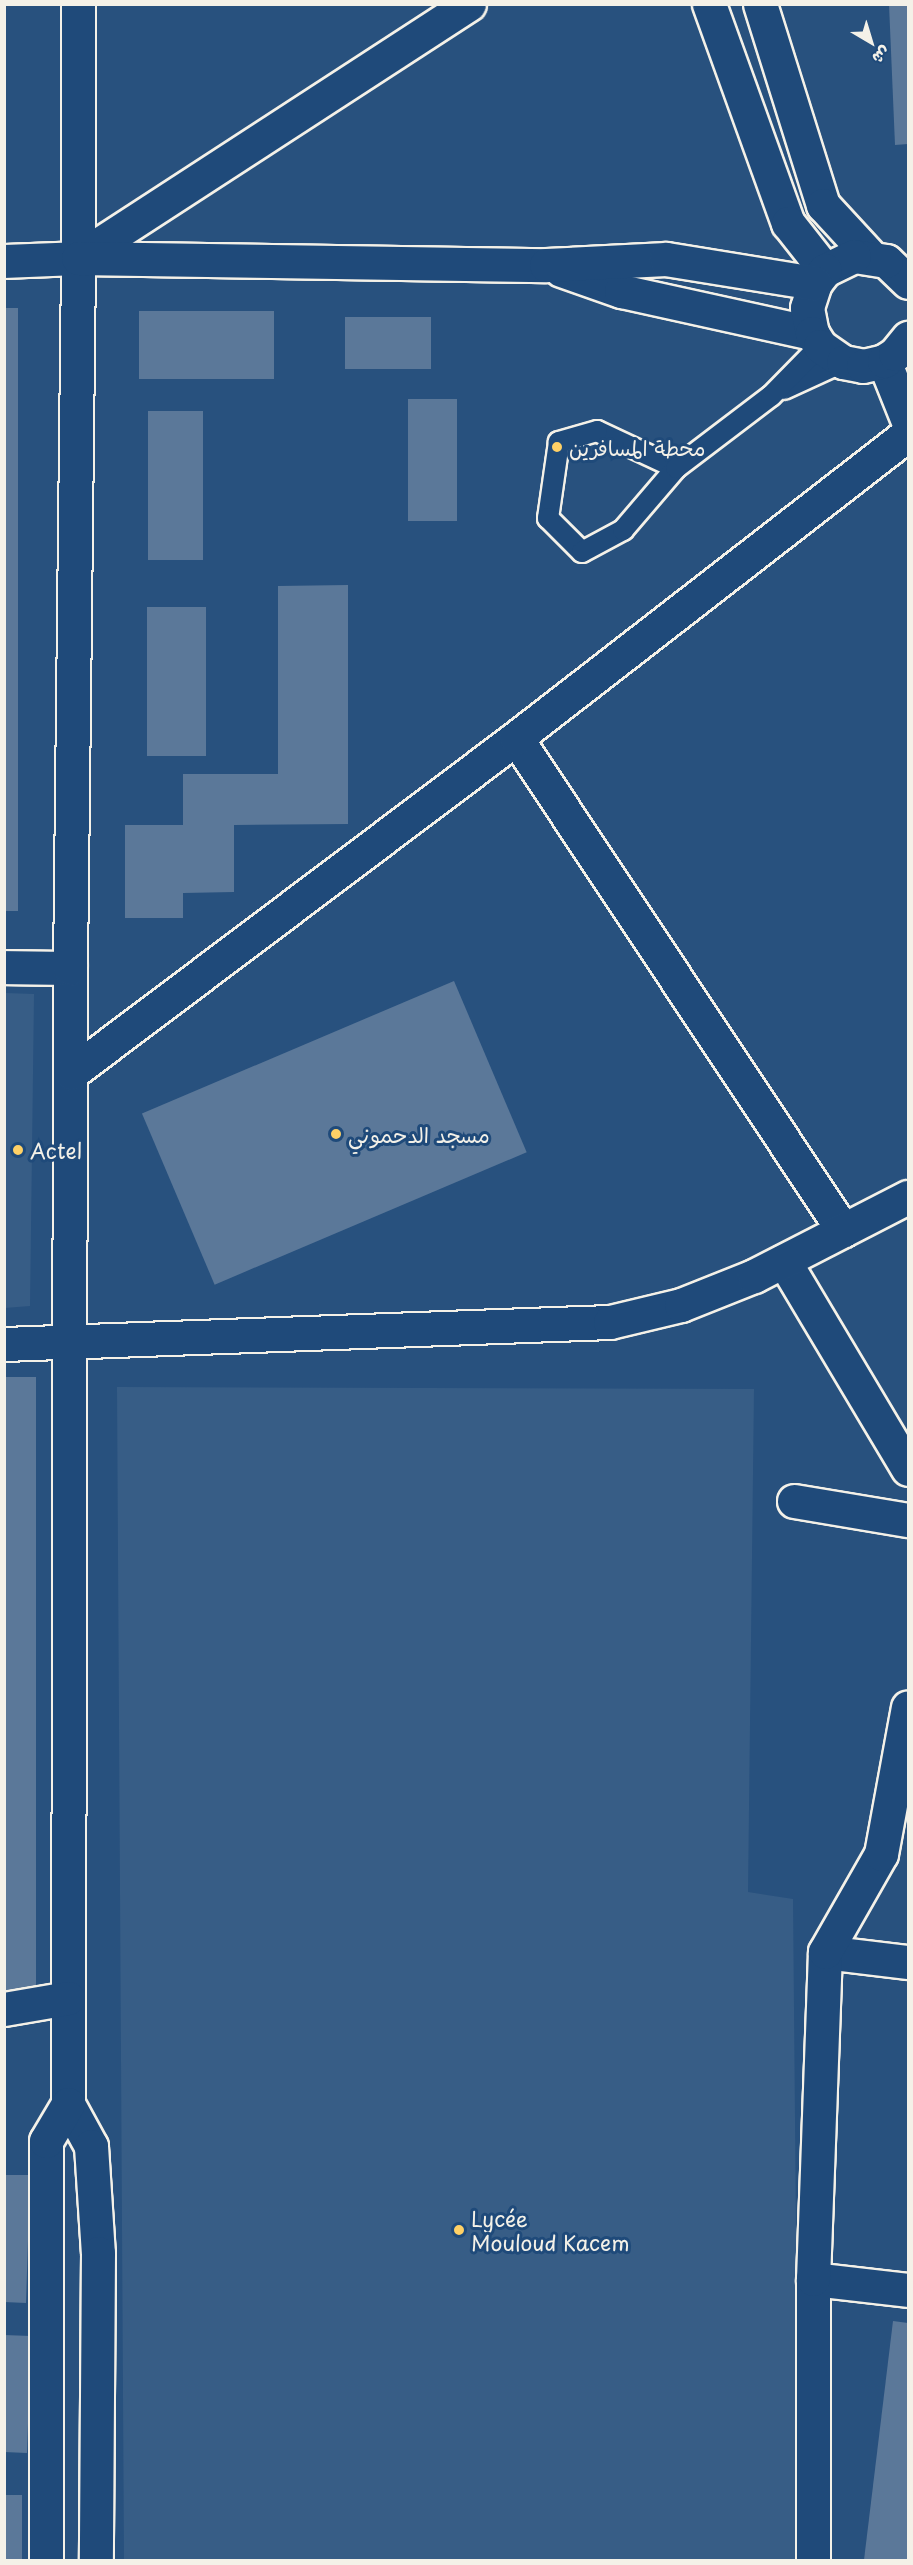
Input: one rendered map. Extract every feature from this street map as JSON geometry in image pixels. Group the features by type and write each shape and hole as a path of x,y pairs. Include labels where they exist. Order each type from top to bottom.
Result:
{"street":[{"path":"78,4 78,258 70,968 72,1342 68,2104 91,2146 98,2253 96,2560"},
{"path":"78,258 469,4"},
{"path":"709,4 788,223 820,276"},
{"path":"760,4 823,205 897,269"},
{"path":"4,261 78,258 546,265 666,259 820,276 854,256 897,269"},
{"path":"546,265 621,291 825,347 863,366 902,346 909,421"},
{"path":"820,276 807,308 825,347"},
{"path":"71,1073 516,738 909,434"},
{"path":"516,738 843,1230"},
{"path":"4,967 70,968"},
{"path":"4,1344 610,1322 681,1305 784,1261 909,1197"},
{"path":"784,1261 909,1469"},
{"path":"794,1501 909,1520"},
{"path":"813,2560 813,2278 825,1953 881,1854 909,1707"},
{"path":"825,1953 909,1962"},
{"path":"4,2009 69,1998"},
{"path":"46,2560 46,2140 68,2104"},
{"path":"813,2278 909,2290"}],"lane":[{"path":"676,468 597,431 559,442 548,518 582,552 623,530 676,468 771,396 825,347"},
{"path":"771,396 825,347"}],"shaded area":[{"name":"Actel","path":"5,993 34,994 30,1306 5,1308"},
{"name":"Lycée Mouloud Kacem","path":"117,1387 754,1389 748,1892 793,1899 799,2560 124,2560"}],"building":[{"path":"889,4 908,4 908,144 895,145"},
{"path":"5,308 18,308 18,911 5,911"},
{"path":"139,311 274,311 274,379 139,379"},
{"path":"345,317 431,317 431,369 345,369"},
{"path":"408,399 457,399 457,521 408,521"},
{"path":"148,411 203,411 203,560 148,560"},
{"path":"348,585 348,824 234,825 234,892 183,893 183,918 125,918 125,825 183,825 183,774 278,774 278,586"},
{"path":"147,607 206,607 206,756 147,756"},
{"name":"مسجد الدحموني","path":"454,981 527,1152 215,1285 142,1113"},
{"path":"5,1377 36,1377 36,1995 5,1995"},
{"path":"4,2175 30,2175 26,2303 4,2302"},
{"path":"893,2321 908,2323 908,2560 864,2560"},
{"path":"4,2335 31,2336 27,2453 4,2452"},
{"path":"4,2495 22,2495 22,2560 4,2560"}],"place":[{"name":"محطة المسافرين","path":"557,447"},
{"name":"مسجد الدحموني","path":"336,1134"},
{"name":"Actel","path":"18,1150"},
{"name":"Lycée Mouloud Kacem","path":"459,2230"}]}
